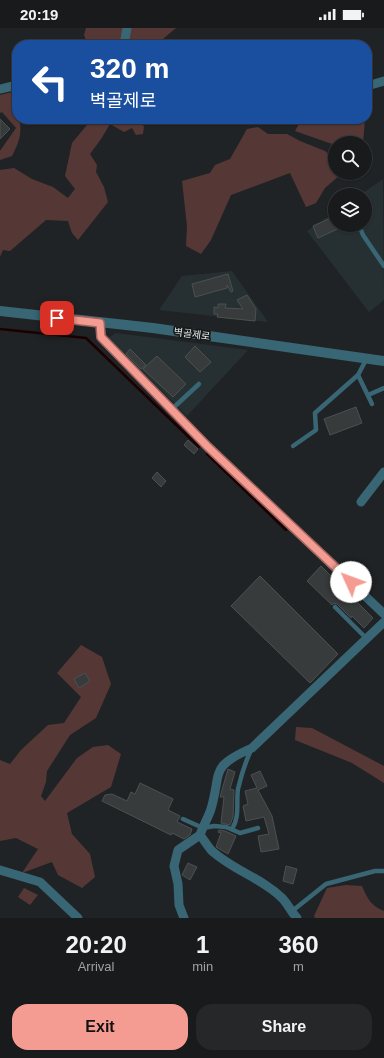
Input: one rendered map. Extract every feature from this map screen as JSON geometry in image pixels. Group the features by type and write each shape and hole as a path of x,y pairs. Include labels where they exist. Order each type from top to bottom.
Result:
{"street":[{"path":"125,40 127,28"},
{"path":"372,85 384,81"},
{"path":"0,88 12,86"},
{"name":"벽골제로","path":"0,311 161,329 383,360"},
{"path":"100,323 101,337 207,446 384,614"},
{"path":"360,502 384,472"},
{"path":"184,918 179,905 178,884 174,866 178,850 201,832 211,809 218,770 226,761 252,748 384,622"},
{"path":"201,832 211,849 223,859 259,881 283,899 294,915"},
{"path":"0,870 40,882 78,918"}],"lane":[{"path":"362,232 384,266"},
{"path":"292,446 316,430 315,413 358,375 367,358"},
{"path":"358,375 372,404"},
{"path":"172,409 199,384"},
{"path":"368,395 384,388"},
{"path":"335,607 367,639"},
{"path":"232,829 237,822 238,792 242,771 252,748"},
{"path":"183,820 201,832 214,826 226,827 240,834 258,828"},
{"path":"294,915 326,884 375,871 384,871"}],"shaded area":[{"path":"86,28 124,28 122,40 86,40 84,35"},
{"path":"130,28 176,28 163,40 128,40"},
{"path":"12,92 12,123 2,112 0,113 0,95"},
{"path":"12,124 20,124 18,143 12,156 0,160 0,151 16,128"},
{"path":"88,124 110,124 90,154 97,165 96,172 104,187 108,202 78,240 72,233 68,221 46,220 10,251 3,250 0,257 0,170 14,168 32,179 53,187 68,198 75,189 65,176 72,143"},
{"path":"110,124 140,124 144,126 143,134 136,135 132,128 124,132"},
{"path":"299,124 365,124 364,136 328,136 328,143 295,131"},
{"path":"258,127 268,134 287,134 325,151 328,153 328,180 334,180 325,188 316,203 306,207 290,173 231,195 211,240 201,254 186,246 187,226 182,181 210,173 215,165 230,159 247,129"},
{"path":"383,179 384,300 369,312 307,231 328,217 328,232 372,232 372,188 370,188"},
{"path":"232,271 268,322 159,310 182,276"},
{"path":"116,333 248,350 187,416 108,338"},
{"path":"81,645 102,657 111,684 96,718 70,735 47,771 46,782 41,796 45,801 77,758 93,747 108,745 121,754 111,787 67,813 72,834 90,854 95,877 82,888 58,875 52,862 22,873 38,849 16,838 0,841 0,760 10,764 21,750 48,725 64,723 81,697 57,673"},
{"path":"296,727 312,728 384,766 384,783 352,763 295,740"},
{"path":"346,885 362,886 370,901 376,907 384,911 384,918 315,918 314,916 327,888"},
{"path":"24,888 38,895 30,905 18,897"}],"building":[{"path":"0,119 10,129 0,139"},
{"path":"328,219 328,232 331,232 318,238 313,226"},
{"path":"228,274 233,291 231,292 227,285 227,288 195,297 192,284"},
{"path":"247,295 256,309 255,321 217,317 218,314 214,314 214,307 218,308 218,304 226,304 225,308 243,309 237,300"},
{"path":"195,346 211,362 200,372 185,357"},
{"path":"130,349 146,365 141,369 126,354"},
{"path":"157,356 186,384 173,397 143,369"},
{"path":"356,407 362,423 330,435 324,419"},
{"path":"188,440 198,449 194,454 184,445"},
{"path":"157,472 166,481 161,487 152,478"},
{"path":"321,566 373,618 364,628 337,604 334,603 332,605 307,581"},
{"path":"260,576 338,654 310,683 231,606"},
{"path":"85,673 90,681 79,688 74,679"},
{"path":"228,769 235,772 230,789 234,790 233,817 230,825 221,823 224,797 220,797"},
{"path":"260,771 267,786 258,790 272,816 279,849 261,852 258,836 269,834 264,817 246,821 243,806 248,804 245,791 257,788 251,775"},
{"path":"140,783 173,799 168,810 180,816 177,822 192,829 190,835 184,839 172,833 171,835 102,801 105,795 112,794 127,801 131,792 135,794"},
{"path":"219,830 236,836 228,854 216,847 221,833 218,832"},
{"path":"188,863 197,867 190,880 182,875"},
{"path":"286,866 297,869 293,884 283,881"}],"waterway":[{"path":"0,329 86,338 199,447"},
{"path":"207,454 286,530"}],"route":[{"path":"57,318 100,323 101,337 207,446 351,582"}]}
